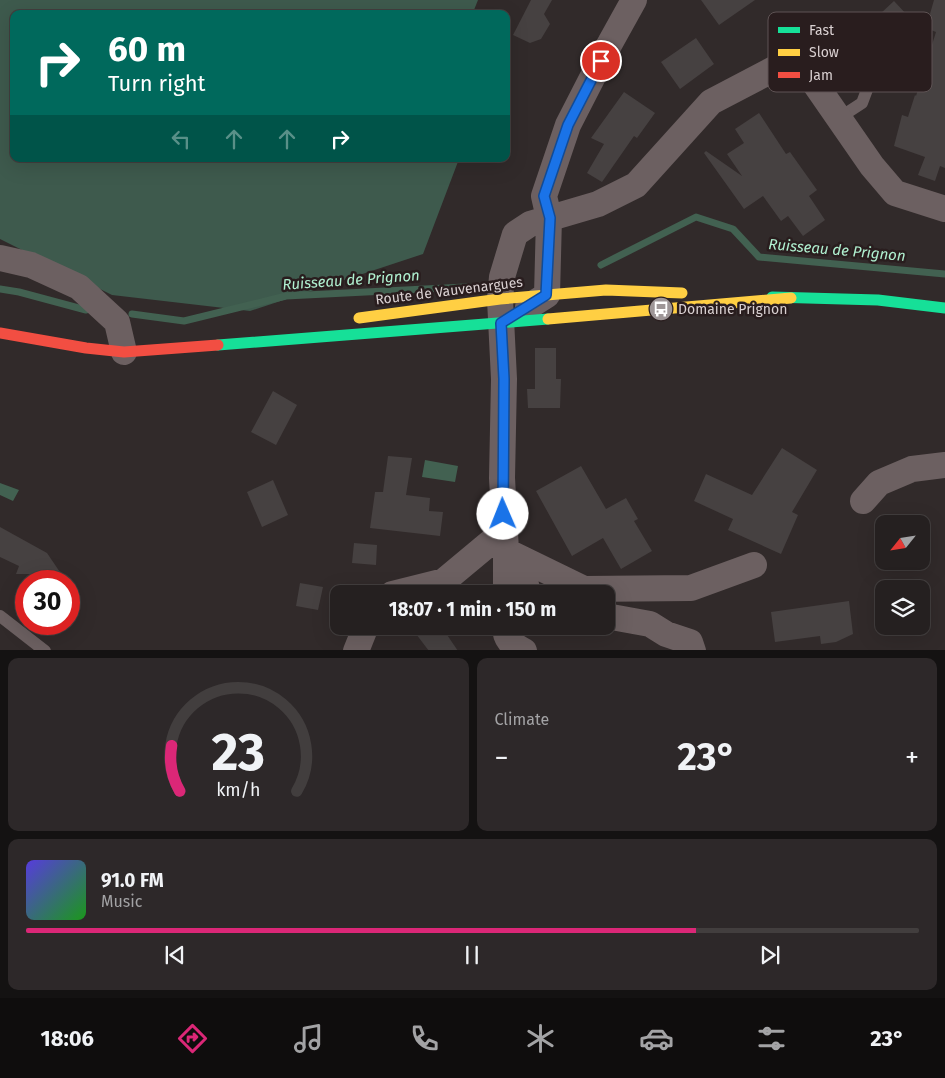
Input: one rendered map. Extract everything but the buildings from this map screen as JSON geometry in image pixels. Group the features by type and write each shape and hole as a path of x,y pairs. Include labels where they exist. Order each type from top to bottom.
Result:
{"main road":[{"name":"Route de Vauvenargues","path":"546,284 606,290 878,300 945,308"},
{"name":"Route de Vauvenargues","path":"346,320 501,300 791,298"},
{"name":"Route de Vauvenargues","path":"0,333 86,348 124,352 361,335 501,300"},
{"name":"Route de Vauvenargues","path":"233,344 318,326"}],"street":[{"path":"546,284 550,218 544,196 568,125 634,0"},
{"path":"507,585 509,546 502,478 504,379 501,300 514,234 530,224 598,204 636,186 711,102 768,72"},
{"path":"821,92 872,166 895,193 945,209"},
{"path":"0,258 31,264 79,287 117,322 124,352"},
{"path":"501,300 526,268 536,269 546,284"},
{"path":"501,300 546,284"},
{"path":"863,501 879,483 912,469 945,464"},
{"path":"509,546 584,589 691,588 754,565"},
{"path":"428,585 444,581 509,546"},
{"path":"509,546 525,585"},
{"path":"615,618 650,624 666,634 690,642 694,650"},
{"path":"356,650 362,635"},
{"path":"505,635 512,644 524,650"}],"lane":[{"path":"840,118 862,103 866,92"},
{"path":"0,616 45,650"}],"shaded area":[{"path":"0,0 478,0 474,10 10,10 10,162 458,162 423,254 250,311 112,295 0,239"},
{"path":"425,460 458,466 455,482 422,477"},
{"path":"0,483 19,490 13,501 0,495"}],"waterway":[{"name":"Ruisseau de Prignon","path":"601,265 696,217 733,229 759,257 945,274"},
{"name":"Ruisseau de Prignon","path":"132,314 184,321 286,296 485,286"},
{"name":"Ruisseau de Prignon","path":"0,289 19,292 86,310"}],"traffic: fast":[{"path":"772,297 878,300 945,308"},
{"path":"218,345 548,319"}],"traffic: slow":[{"path":"359,318 500,299 606,290 682,293"},
{"path":"548,319 791,298"}],"traffic: jam":[{"path":"0,333 86,348 124,352 218,345"}],"place":[{"name":"Domaine Prignon","path":"661,309"}],"route":[{"path":"503,514 504,379 501,323 546,295 550,218 544,196 568,125 601,61"}]}
